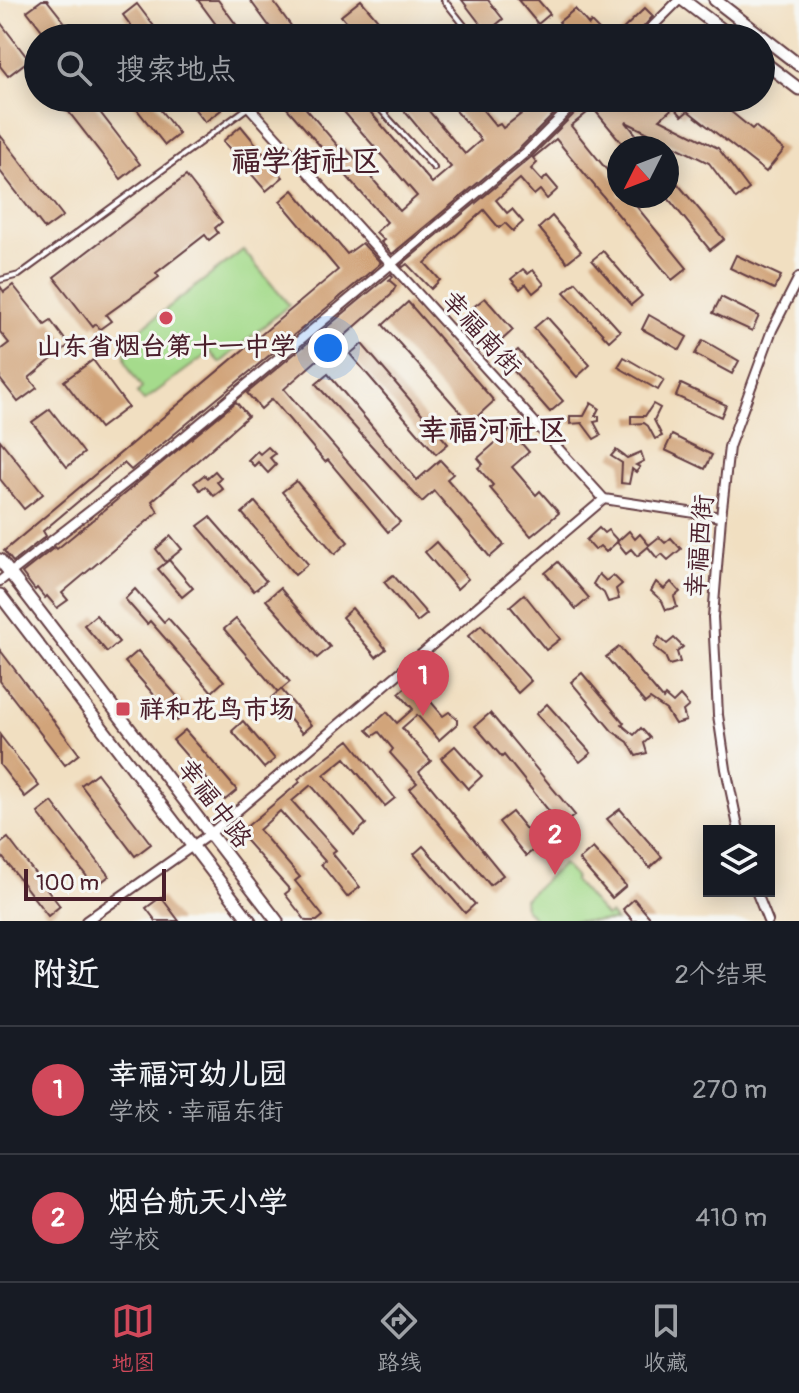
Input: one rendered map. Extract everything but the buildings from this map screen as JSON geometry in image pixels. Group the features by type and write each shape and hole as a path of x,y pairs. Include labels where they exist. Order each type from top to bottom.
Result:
{"main road":[{"path":"681,0 714,24"},
{"path":"715,0 746,24"},
{"path":"775,46 799,65"},
{"path":"775,71 799,89"},
{"name":"幸福中路","path":"0,560 5,577 211,833 277,921"},
{"name":"幸福中路","path":"0,595 250,921"}],"street":[{"path":"656,24 681,0"},
{"name":"幸福南街","path":"254,112 604,499"},
{"path":"5,577 158,458 525,153 566,112"},
{"name":"幸福西街","path":"738,825 718,715 713,617 721,517 729,447 772,330 799,277"},
{"path":"86,921 195,847 604,499 721,517"},
{"path":"758,897 768,921"}],"lane":[{"path":"444,0 463,24"},
{"path":"0,280 19,275 242,112"},
{"path":"383,112 434,168"}],"green space":[{"path":"243,250 289,305 220,363 210,352 144,401 137,393 142,388 125,358 130,337"},
{"path":"563,864 606,917 610,914 616,921 536,921 525,908 524,899"}],"place":[{"name":"山东省烟台第十一中学","path":"166,318"},
{"name":"祥和花鸟市场","path":"123,709"},
{"name":"幸福河幼儿园","path":"423,716"},
{"name":"烟台航天小学","path":"555,875"}],"district":[{"name":"福学街社区","path":"306,161"},
{"name":"幸福河社区","path":"493,430"}]}
